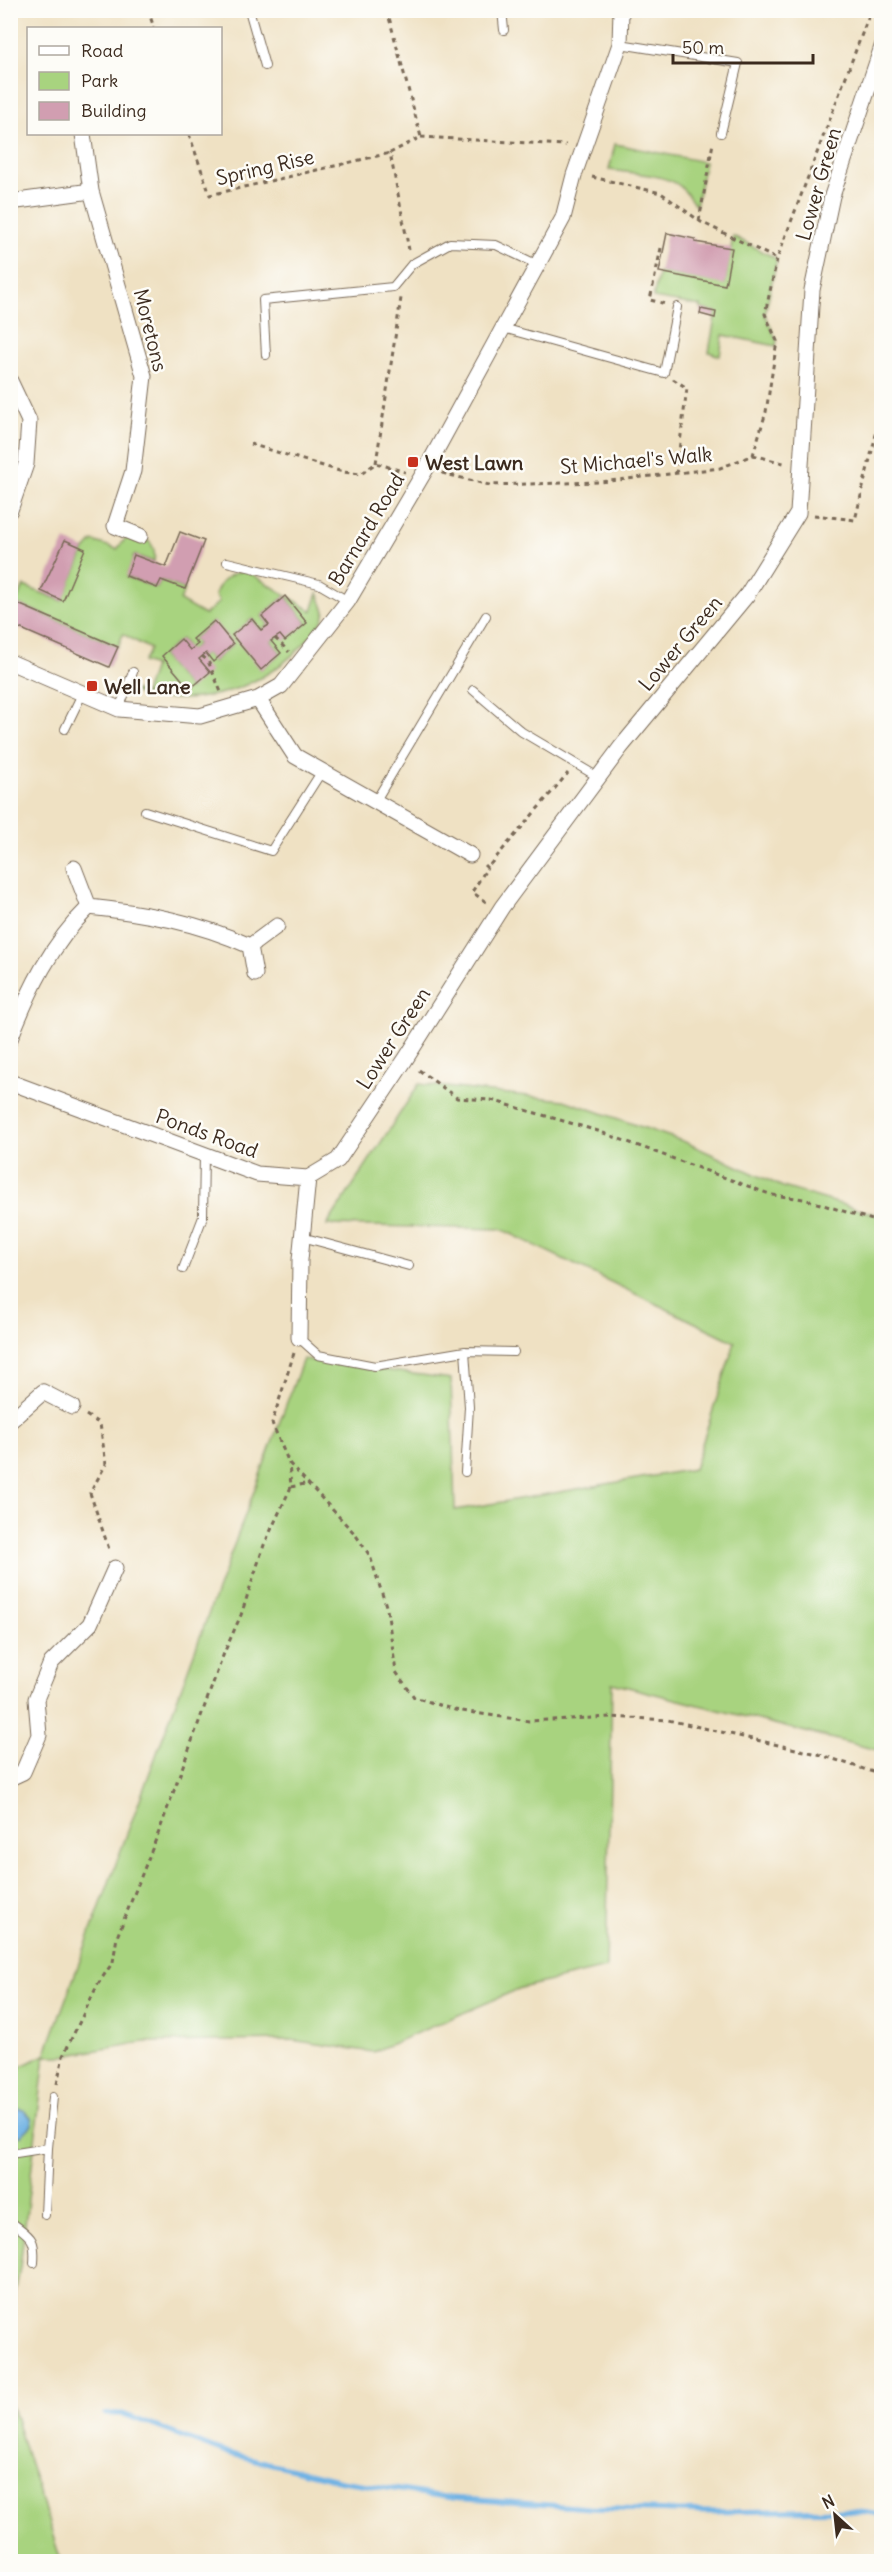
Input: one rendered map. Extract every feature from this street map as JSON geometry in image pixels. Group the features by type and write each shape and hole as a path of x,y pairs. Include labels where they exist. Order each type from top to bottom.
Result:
{"street":[{"name":"Barnard Road","path":"10,662 119,709 200,716 258,699 280,686 348,601 423,473 563,218 574,174 620,44 621,10"},
{"name":"Lower Green","path":"308,1178 338,1160 500,912 598,777 747,595 798,513 812,290 832,196 882,47"},
{"name":"Moretons","path":"83,135 91,190 144,376 133,471 115,526 140,536"},
{"path":"10,202 91,190"},
{"path":"10,381 29,421 26,464 10,510"},
{"path":"258,699 295,756 470,855"},
{"path":"74,868 89,907"},
{"path":"89,907 151,914 221,933 250,946"},
{"path":"10,1039 29,991 67,928 89,907"},
{"path":"250,946 277,926"},
{"path":"250,946 255,974"},
{"name":"Ponds Road","path":"10,1082 257,1174 308,1178"},
{"path":"299,1338 302,1238 308,1178"},
{"path":"10,1421 43,1392 72,1407"},
{"path":"10,1778 23,1772 39,1736 36,1699 51,1663 90,1624 115,1568"}],"lane":[{"path":"249,10 265,66"},
{"path":"502,10 504,30"},
{"path":"620,44 738,63 721,133"},
{"path":"266,355 263,300 393,287 412,264 450,243 496,245 538,265"},
{"path":"503,328 664,373 677,307"},
{"path":"227,562 319,584 348,601"},
{"path":"375,802 486,616"},
{"path":"119,709 133,672"},
{"path":"473,690 522,732 598,777"},
{"path":"65,729 82,694"},
{"path":"145,811 271,851 322,771"},
{"path":"183,1269 203,1217 204,1154"},
{"path":"302,1238 409,1266"},
{"path":"299,1338 318,1355 375,1366 465,1351 514,1352"},
{"path":"465,1351 469,1407 465,1472"},
{"path":"45,2215 52,2097"},
{"path":"10,2154 48,2148"},
{"path":"10,2222 31,2237 35,2244 33,2263"}],"path":[{"path":"148,10 154,27"},
{"path":"387,10 421,137"},
{"path":"801,467 753,455 766,412 777,341 765,314 777,259 871,10"},
{"path":"699,220 713,141 721,133"},
{"name":"Spring Rise","path":"189,135 210,195 390,153"},
{"path":"412,264 390,153 421,137 584,146"},
{"path":"574,174 661,193 699,220 777,259"},
{"path":"659,303 650,300 661,248"},
{"path":"250,444 343,472 361,474 376,463 401,298 393,287"},
{"path":"676,474 687,388"},
{"path":"798,513 855,520 882,410"},
{"name":"St Michael's Walk","path":"423,473 489,485 601,482 720,468 753,455"},
{"path":"376,463 423,473"},
{"path":"275,638 291,655"},
{"path":"202,656 208,661 223,692 217,694"},
{"path":"500,912 472,892 487,868 576,764"},
{"path":"470,855 487,868"},
{"path":"405,1060 457,1098 491,1100 598,1131 772,1195 804,1199 882,1223"},
{"path":"52,2097 59,2078 63,2056 98,1984 113,1962 117,1937 160,1828 224,1653 241,1615 264,1545 291,1487 289,1463 272,1423 299,1338"},
{"path":"72,1407 100,1424 106,1464 90,1493 115,1568"},
{"path":"289,1463 355,1534 370,1556 387,1609 396,1672 414,1697 455,1710 529,1721 611,1717 668,1720 818,1754 882,1775"},
{"path":"291,1487 309,1484"}],"green space":[{"path":"615,144 705,162 696,206 676,183 648,175 609,170"},
{"path":"733,236 777,259 765,314 777,341 776,346 723,335 720,356 709,352 716,312 701,309 701,306 653,298 659,272 725,284"},
{"path":"129,534 146,539 154,550 154,562 134,555 127,577 157,588 161,580 185,589 180,601 204,615 219,602 215,595 222,582 234,573 245,570 312,611 318,593 325,611 323,620 305,643 284,662 236,689 210,696 182,699 154,697 126,690 127,688 145,693 154,666 143,662 150,649 123,634 118,647 16,603 24,586 62,601 85,550 93,541 117,549","holes":["285,596 307,623 285,640 280,635 271,641 281,653 261,669 233,635 252,619 261,630 269,625 262,616","213,622 233,644 213,662 206,653 199,659 190,689 162,656 181,639 190,650 198,644 193,639"]},
{"path":"419,1084 564,1100 685,1142 783,1187 881,1216 881,1751 612,1683 606,1968 521,1988 373,2052 291,2040 144,2042 63,2056 45,2056 20,2267 11,2317 11,2071 45,2055 303,1359 451,1379 455,1510 694,1469 735,1342 501,1229 327,1225"},
{"path":"11,2404 61,2561 11,2561"}],"water":[{"path":"11,2108 24,2110 31,2118 32,2125 21,2136 11,2136"}],"building":[{"path":"667,233 695,239 695,242 732,248 725,285 659,272"},
{"path":"701,309 716,312 715,318 700,314"},
{"path":"180,532 204,541 185,589 161,580 157,588 126,576 134,555 166,567"},
{"path":"65,540 85,549 63,601 41,591"},
{"path":"285,596 307,623 285,641 280,635 271,641 281,653 261,670 232,635 252,619 261,630 269,625 262,616"},
{"path":"16,603 118,647 109,667 10,624 10,616"},
{"path":"214,621 233,644 213,662 206,653 199,659 210,672 190,689 162,656 181,639 190,650 198,644 193,639"}],"waterway":[{"path":"106,2414 123,2414 223,2452 342,2481 452,2498 590,2508 706,2512 844,2510 882,2515"}],"place":[{"name":"West Lawn","path":"413,462"},
{"name":"Well Lane","path":"92,686"}]}
